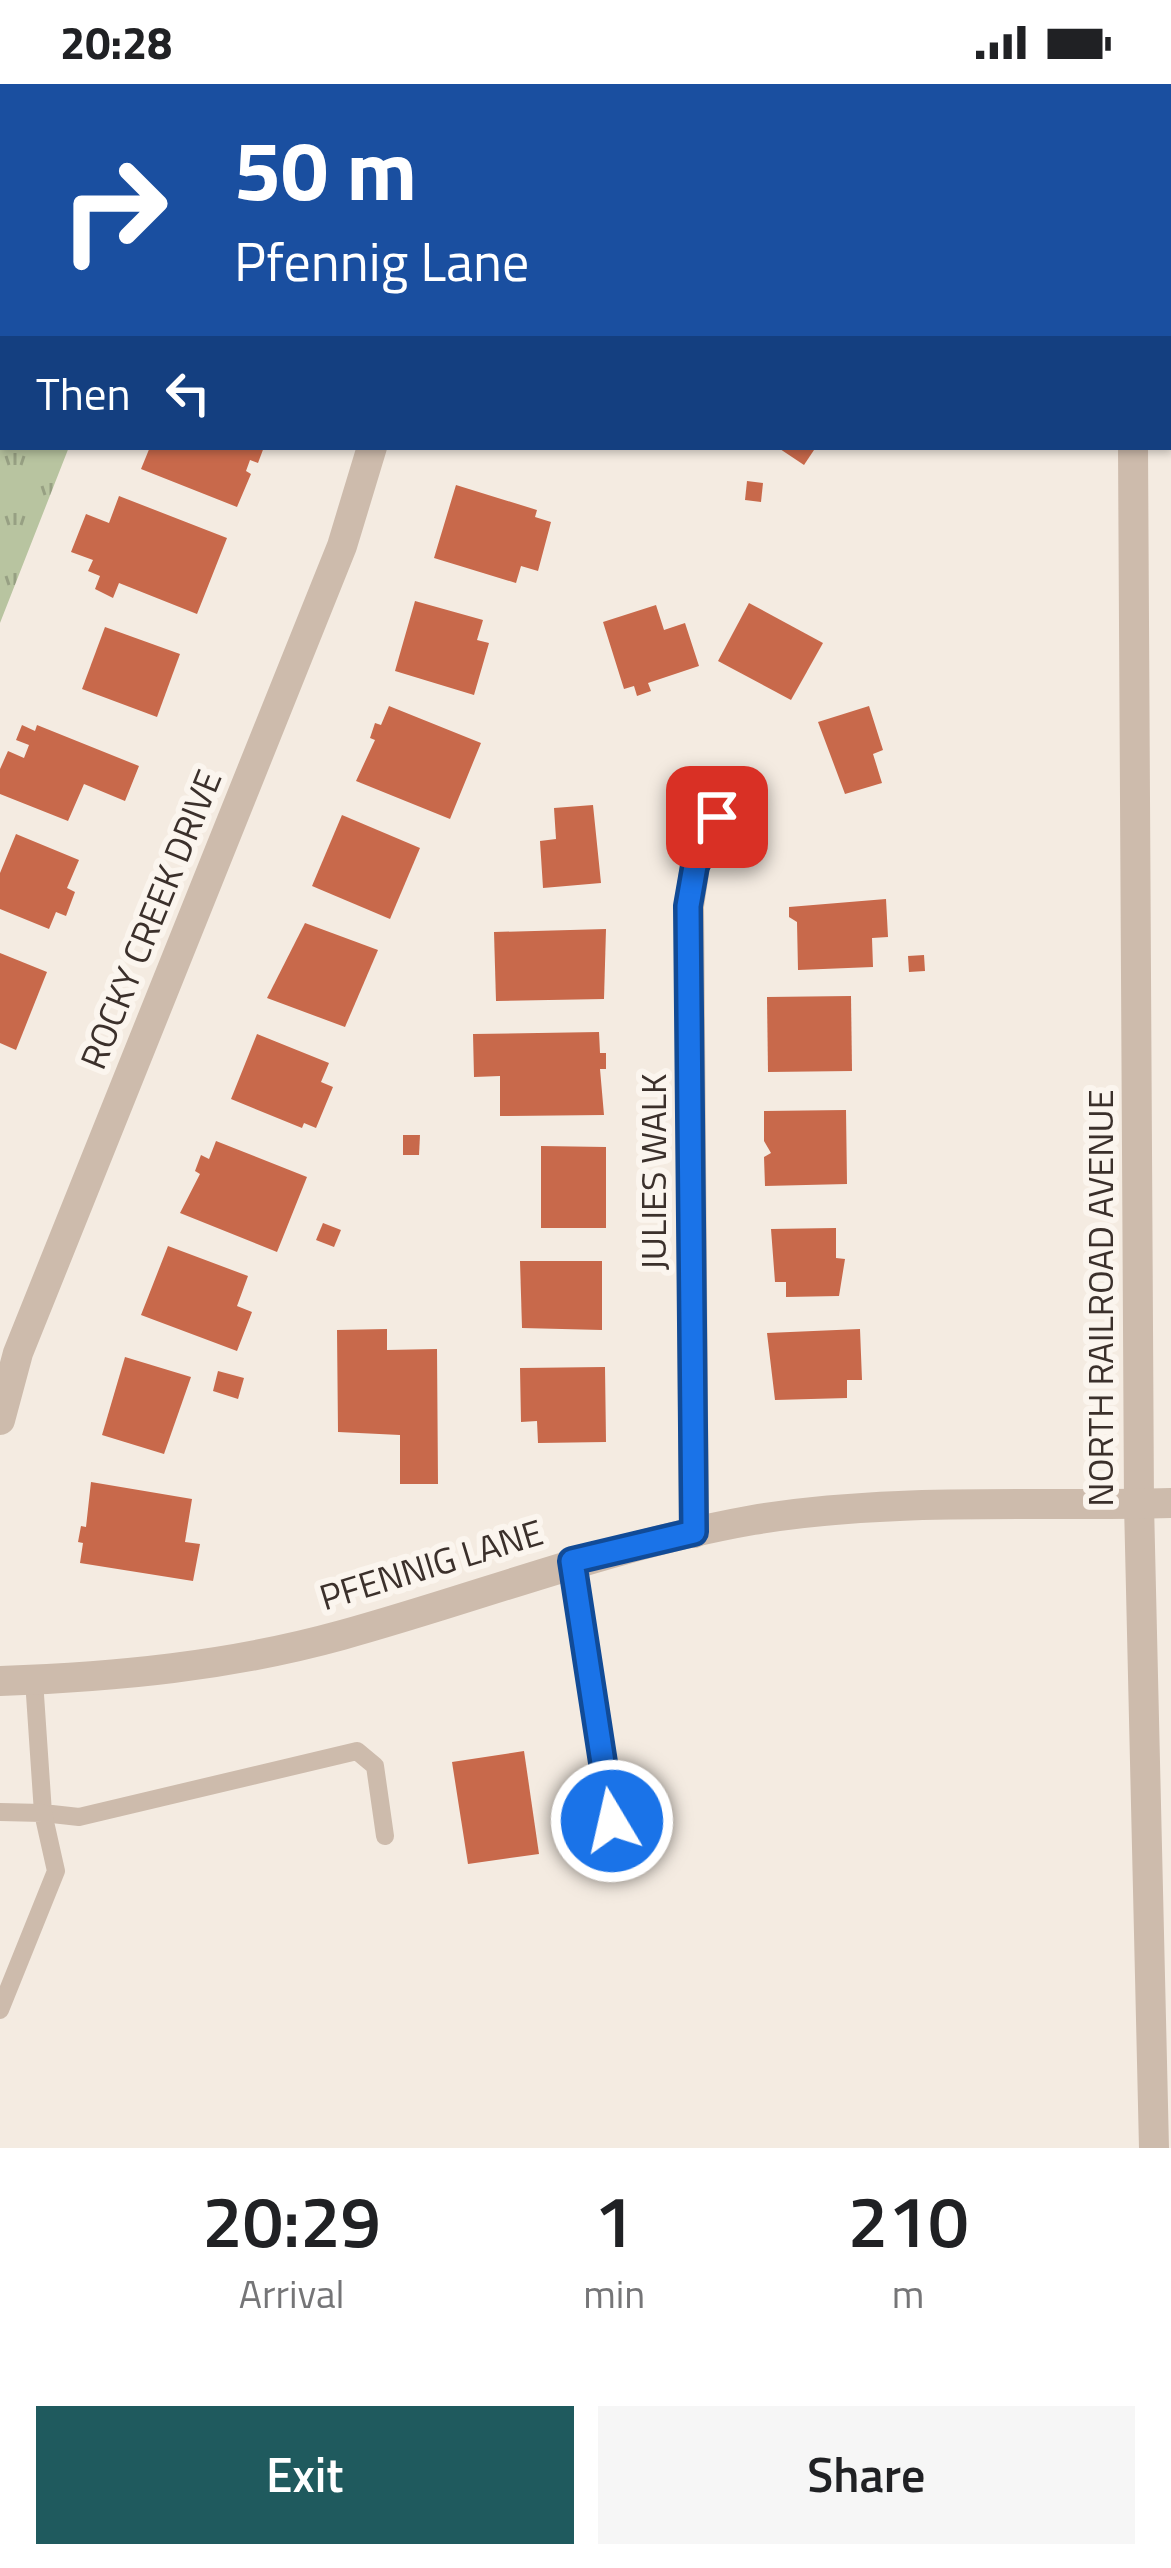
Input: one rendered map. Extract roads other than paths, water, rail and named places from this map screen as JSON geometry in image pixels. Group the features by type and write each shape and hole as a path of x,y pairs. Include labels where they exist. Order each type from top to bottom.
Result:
{"street":[{"name":"ROCKY CREEK DRIVE","path":"0,1420 18,1352 342,546 371,450"},
{"name":"NORTH RAILROAD AVENUE","path":"1133,450 1139,1504 1154,2148"},
{"name":"JULIES WALK","path":"694,1532 688,906 695,866 717,817"},
{"name":"PFENNIG LANE","path":"0,1681 218,1664 341,1635 572,1561 756,1520 898,1506 1171,1503"}],"lane":[{"path":"572,1561 612,1821"},
{"path":"0,2010 56,1871 43,1813 34,1680"},
{"path":"0,1812 79,1817 357,1751 375,1766 385,1836"}]}
